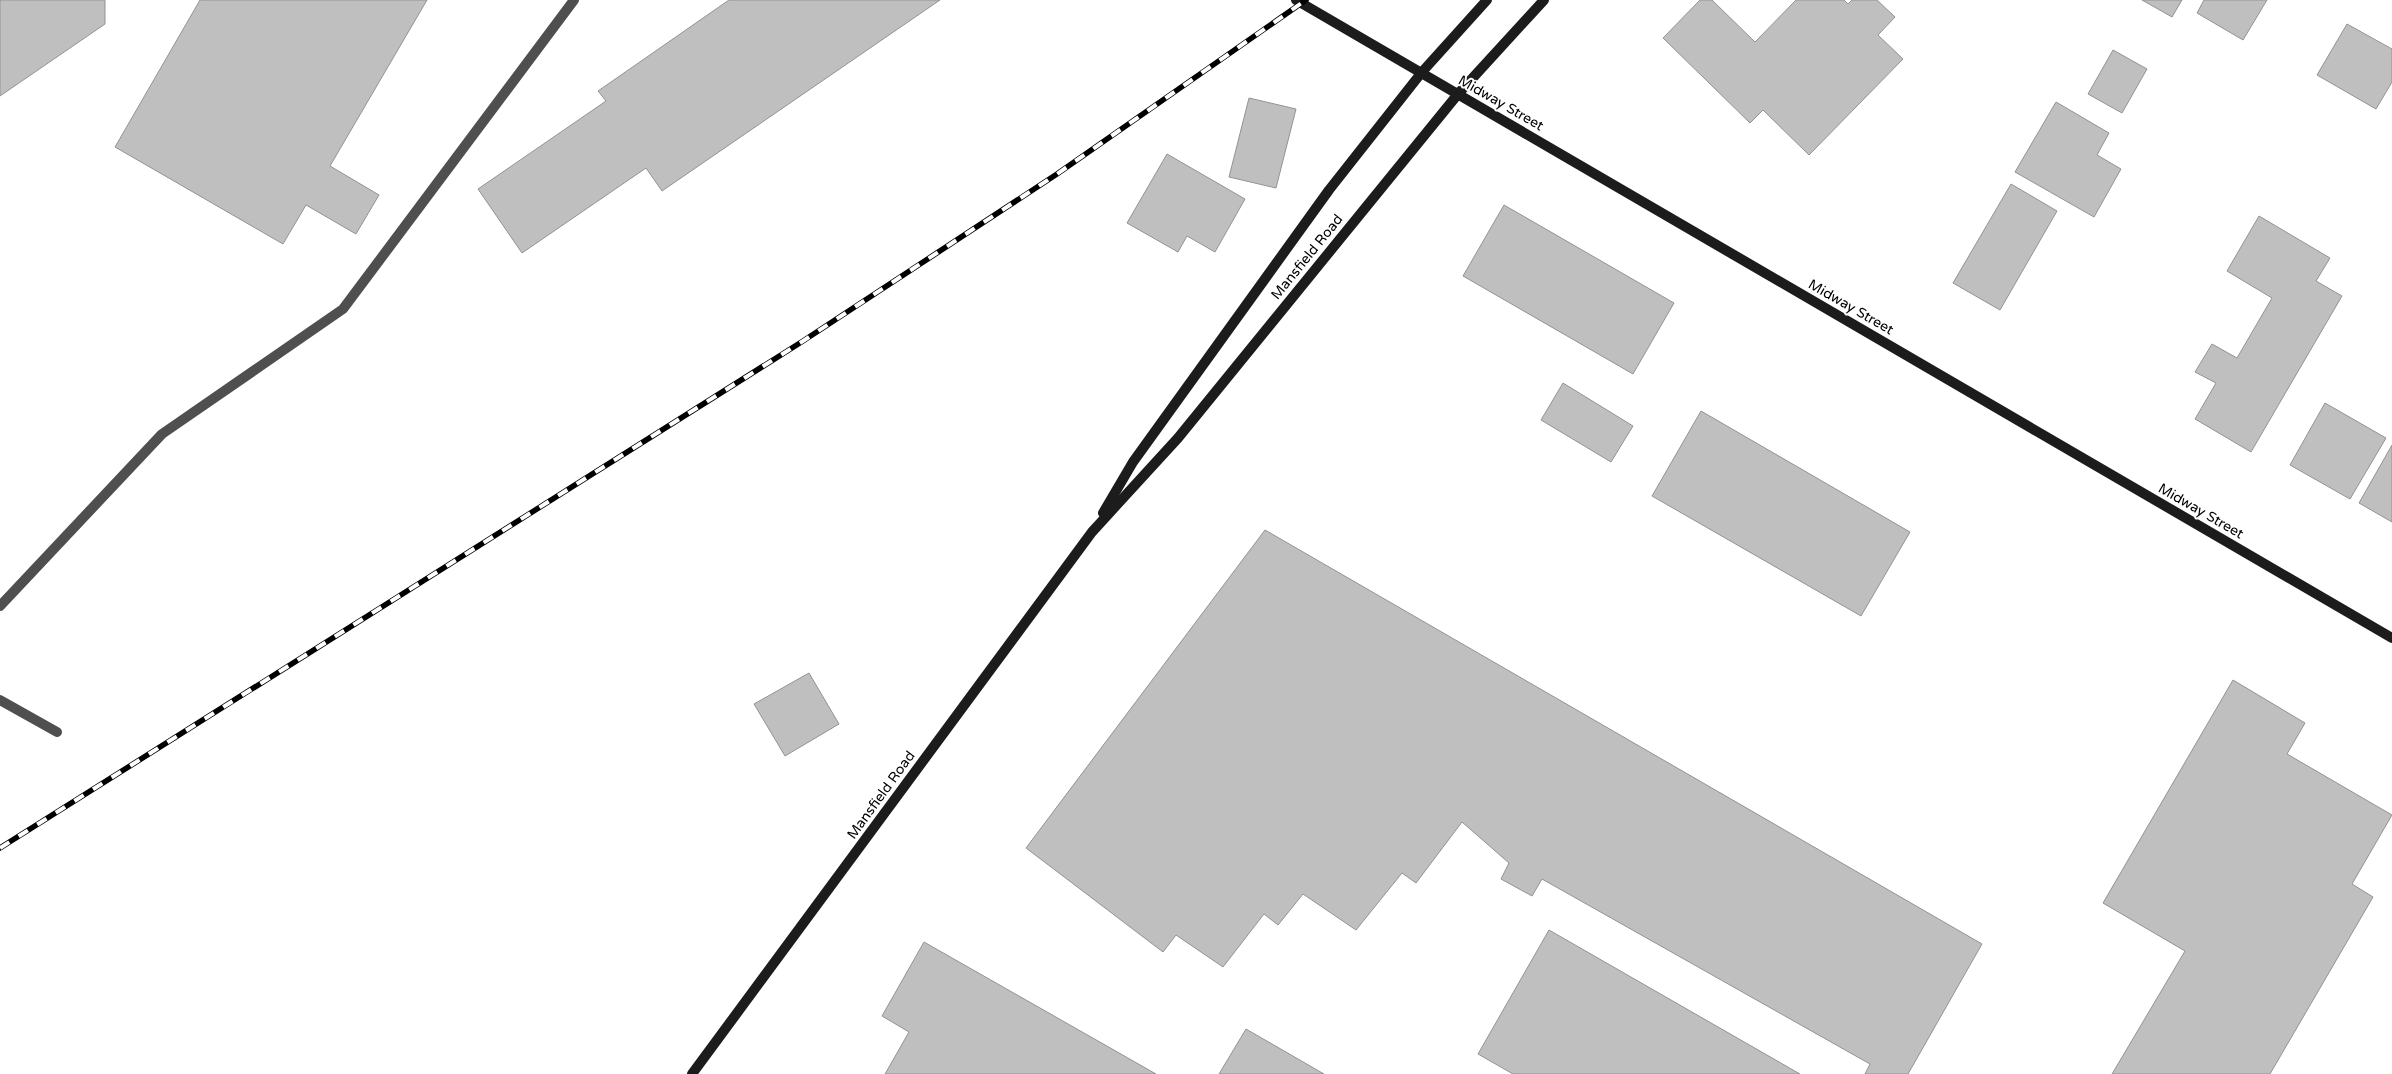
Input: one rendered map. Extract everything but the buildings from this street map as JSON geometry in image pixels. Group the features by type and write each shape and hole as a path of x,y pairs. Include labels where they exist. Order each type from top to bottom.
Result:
{"main road":[{"name":"Midway Street","path":"1296,0 2392,638"},
{"name":"Mansfield Road","path":"1092,532 1133,462 1329,190 1422,72 1487,0"},
{"name":"Mansfield Road","path":"692,1074 1092,532 1178,438 1458,94 1544,0"}],"street":[{"path":"0,606 162,434 343,309 574,0"},
{"path":"0,700 57,732"}],"railway":[{"path":"0,848 803,341 1057,174 1306,0"}]}
